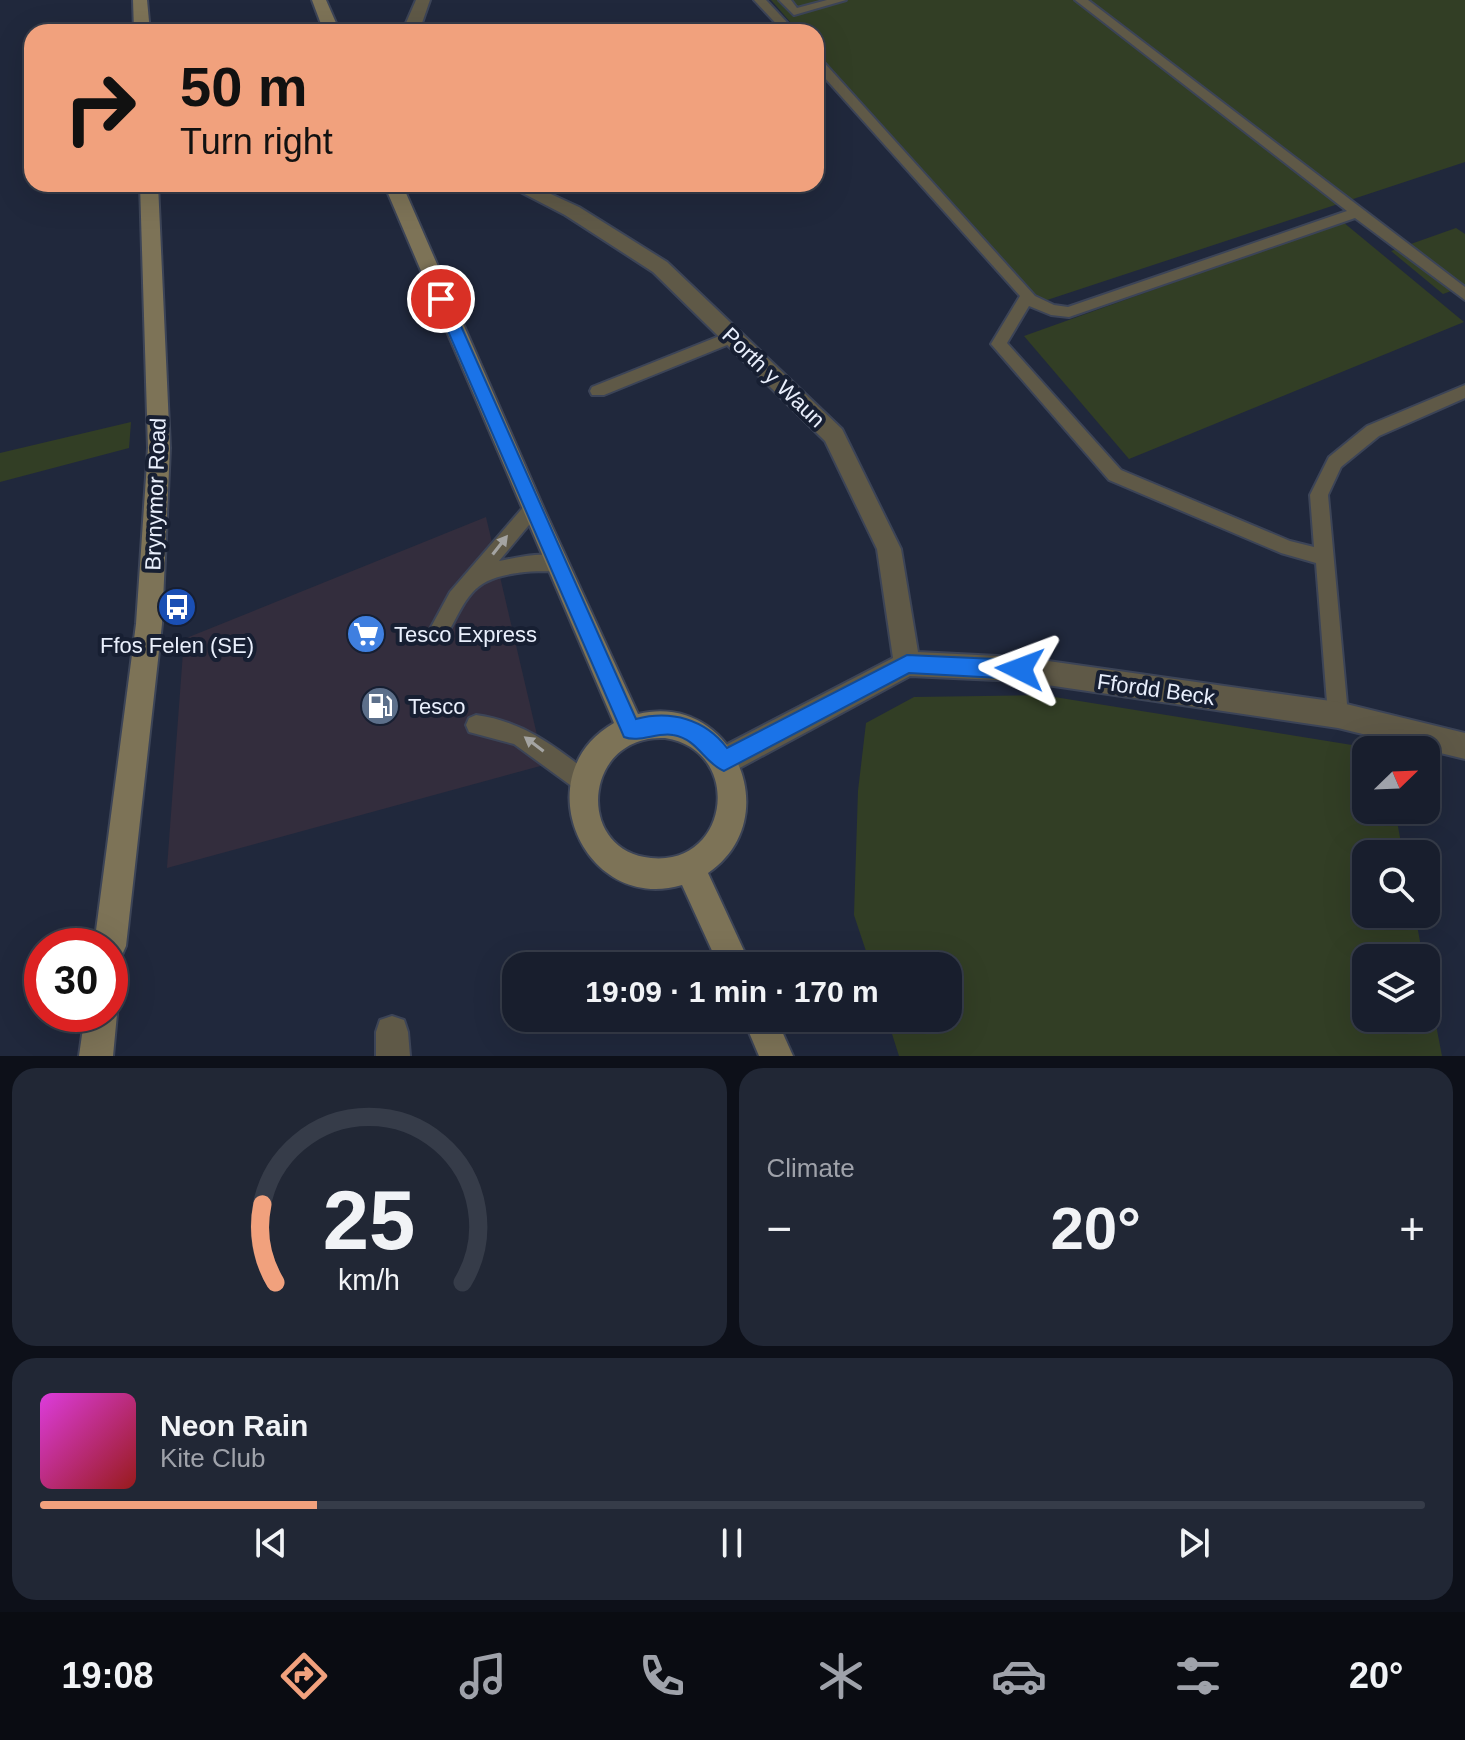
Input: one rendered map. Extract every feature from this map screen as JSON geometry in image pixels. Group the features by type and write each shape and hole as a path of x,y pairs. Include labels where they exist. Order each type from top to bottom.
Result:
{"main road":[{"path":"140,0 142,24"},
{"path":"319,0 329,24"},
{"name":"Brynymor Road","path":"112,928 149,624 159,448 149,192"},
{"path":"396,192 532,509 631,730"},
{"path":"652,725 673,725 694,732 711,744 724,761 731,783 732,807 725,831 710,851 689,866 666,874 641,874 618,865 600,850 588,830 583,807 585,783 595,760 611,742 631,730 652,725"},
{"path":"689,866 729,952"},
{"path":"96,1056 99,1032"},
{"path":"765,1032 776,1056"}],"street":[{"path":"414,24 423,0"},
{"name":"Porth y Waun","path":"531,192 572,211 660,267 834,435 889,549 907,664"},
{"path":"724,761 907,664"},
{"name":"Ffordd Beck","path":"907,664 1020,669 1338,715 1465,746"}],"lane":[{"path":"760,0 782,24"},
{"path":"785,0 794,12 840,0"},
{"path":"1081,0 1465,295"},
{"path":"824,70 1028,295 999,344 1115,475 1287,548 1325,558"},
{"path":"1026,298 1051,310 1069,312 1358,212"},
{"path":"598,391 732,337"},
{"path":"1338,715 1319,495 1335,462 1373,431 1465,391"},
{"path":"440,629 457,598 532,509"},
{"path":"476,574 525,564 556,563"},
{"path":"476,725 499,726 523,736 585,783"}],"shaded area":[{"path":"486,517 544,765 167,868 184,639"}],"green space":[{"path":"771,0 1465,0 1465,162 1032,305 824,61 824,24 792,24"},
{"path":"1343,222 1464,322 1129,459 1024,336"},
{"path":"1456,228 1465,234 1465,286 1443,294 1391,251"},
{"path":"131,422 129,448 0,482 0,453"},
{"path":"1042,695 1352,745 1352,824 1398,824 1400,840 1352,840 1352,928 1418,928 1420,944 1352,944 1352,1032 1437,1032 1442,1056 899,1056 891,1032 962,1032 962,952 866,952 854,915 858,791 866,723 914,697"}],"place":[{"name":"Ffos Felen (SE)","path":"177,607"},
{"name":"Tesco Express","path":"366,634"},
{"name":"Tesco","path":"380,706"}],"route":[{"path":"441,299 631,730 652,725 673,725 694,732 711,744 724,761 907,664 1020,669"}]}
